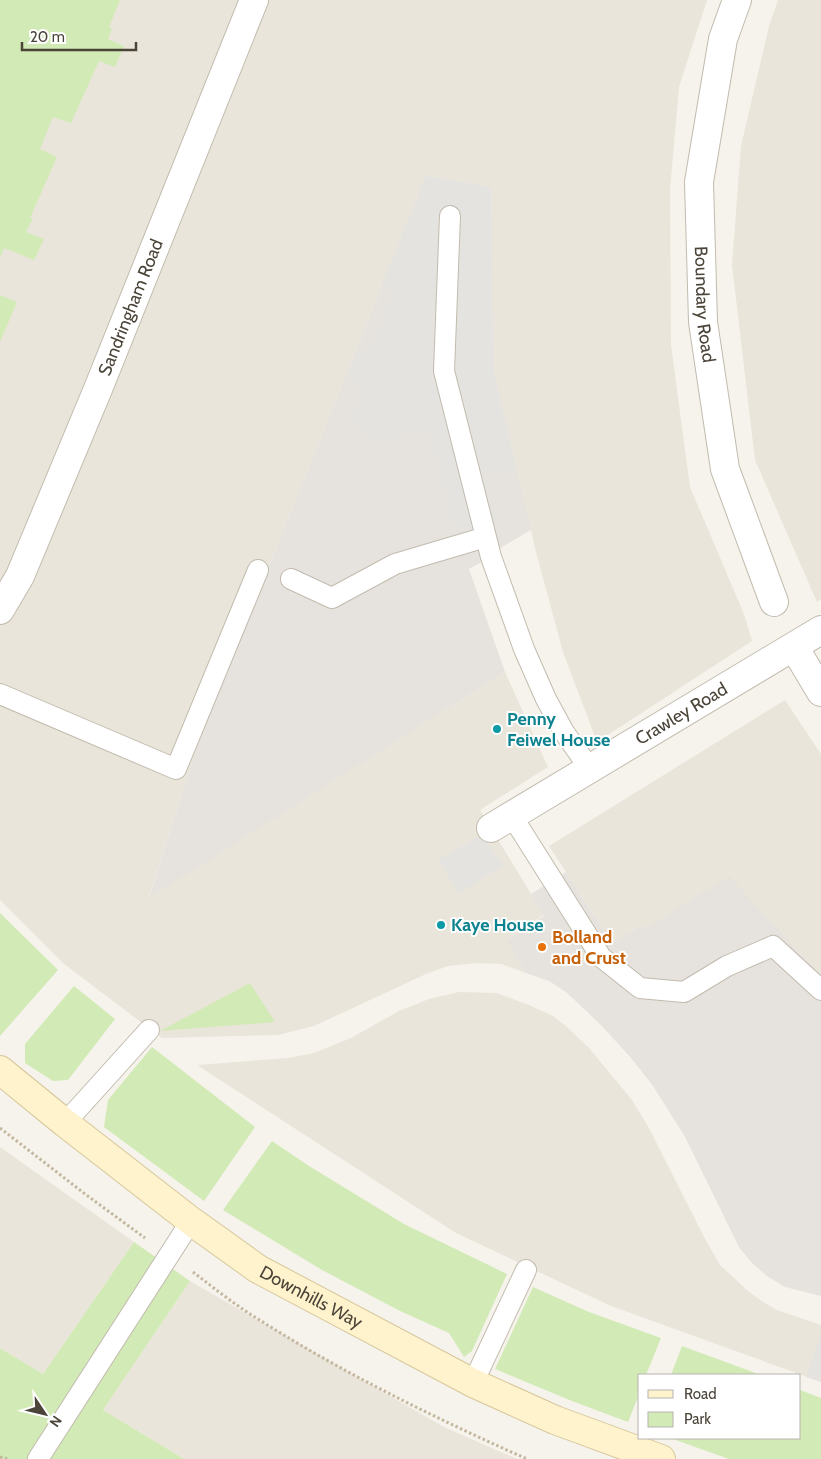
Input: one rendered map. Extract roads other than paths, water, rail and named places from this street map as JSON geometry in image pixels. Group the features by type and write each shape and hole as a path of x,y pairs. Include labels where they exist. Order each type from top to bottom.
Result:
{"main road":[{"name":"Downhills Way","path":"0,1070 191,1221 258,1269 473,1383 555,1420 662,1459"}],"street":[{"name":"Sandringham Road","path":"0,610 20,576 254,0"},
{"name":"Boundary Road","path":"737,0 723,39 699,182 703,322 725,469 774,602"},
{"name":"Crawley Road","path":"501,822 821,630"},
{"path":"794,647 821,692"}],"lane":[{"path":"450,216 444,371 486,538 524,649 546,699 564,732 590,769"},
{"path":"291,579 332,598 395,564 486,538"},
{"path":"0,694 176,769 258,570"},
{"path":"501,822 601,958 640,988 684,992 727,966 773,946 821,990"},
{"path":"65,1123 149,1030"},
{"path":"38,1459 191,1221"},
{"path":"473,1383 526,1270"}],"place":[{"name":"Penny Feiwel House","path":"497,729"},
{"name":"Kaye House","path":"441,925"},
{"name":"Bolland and Crust","path":"542,947"}]}
